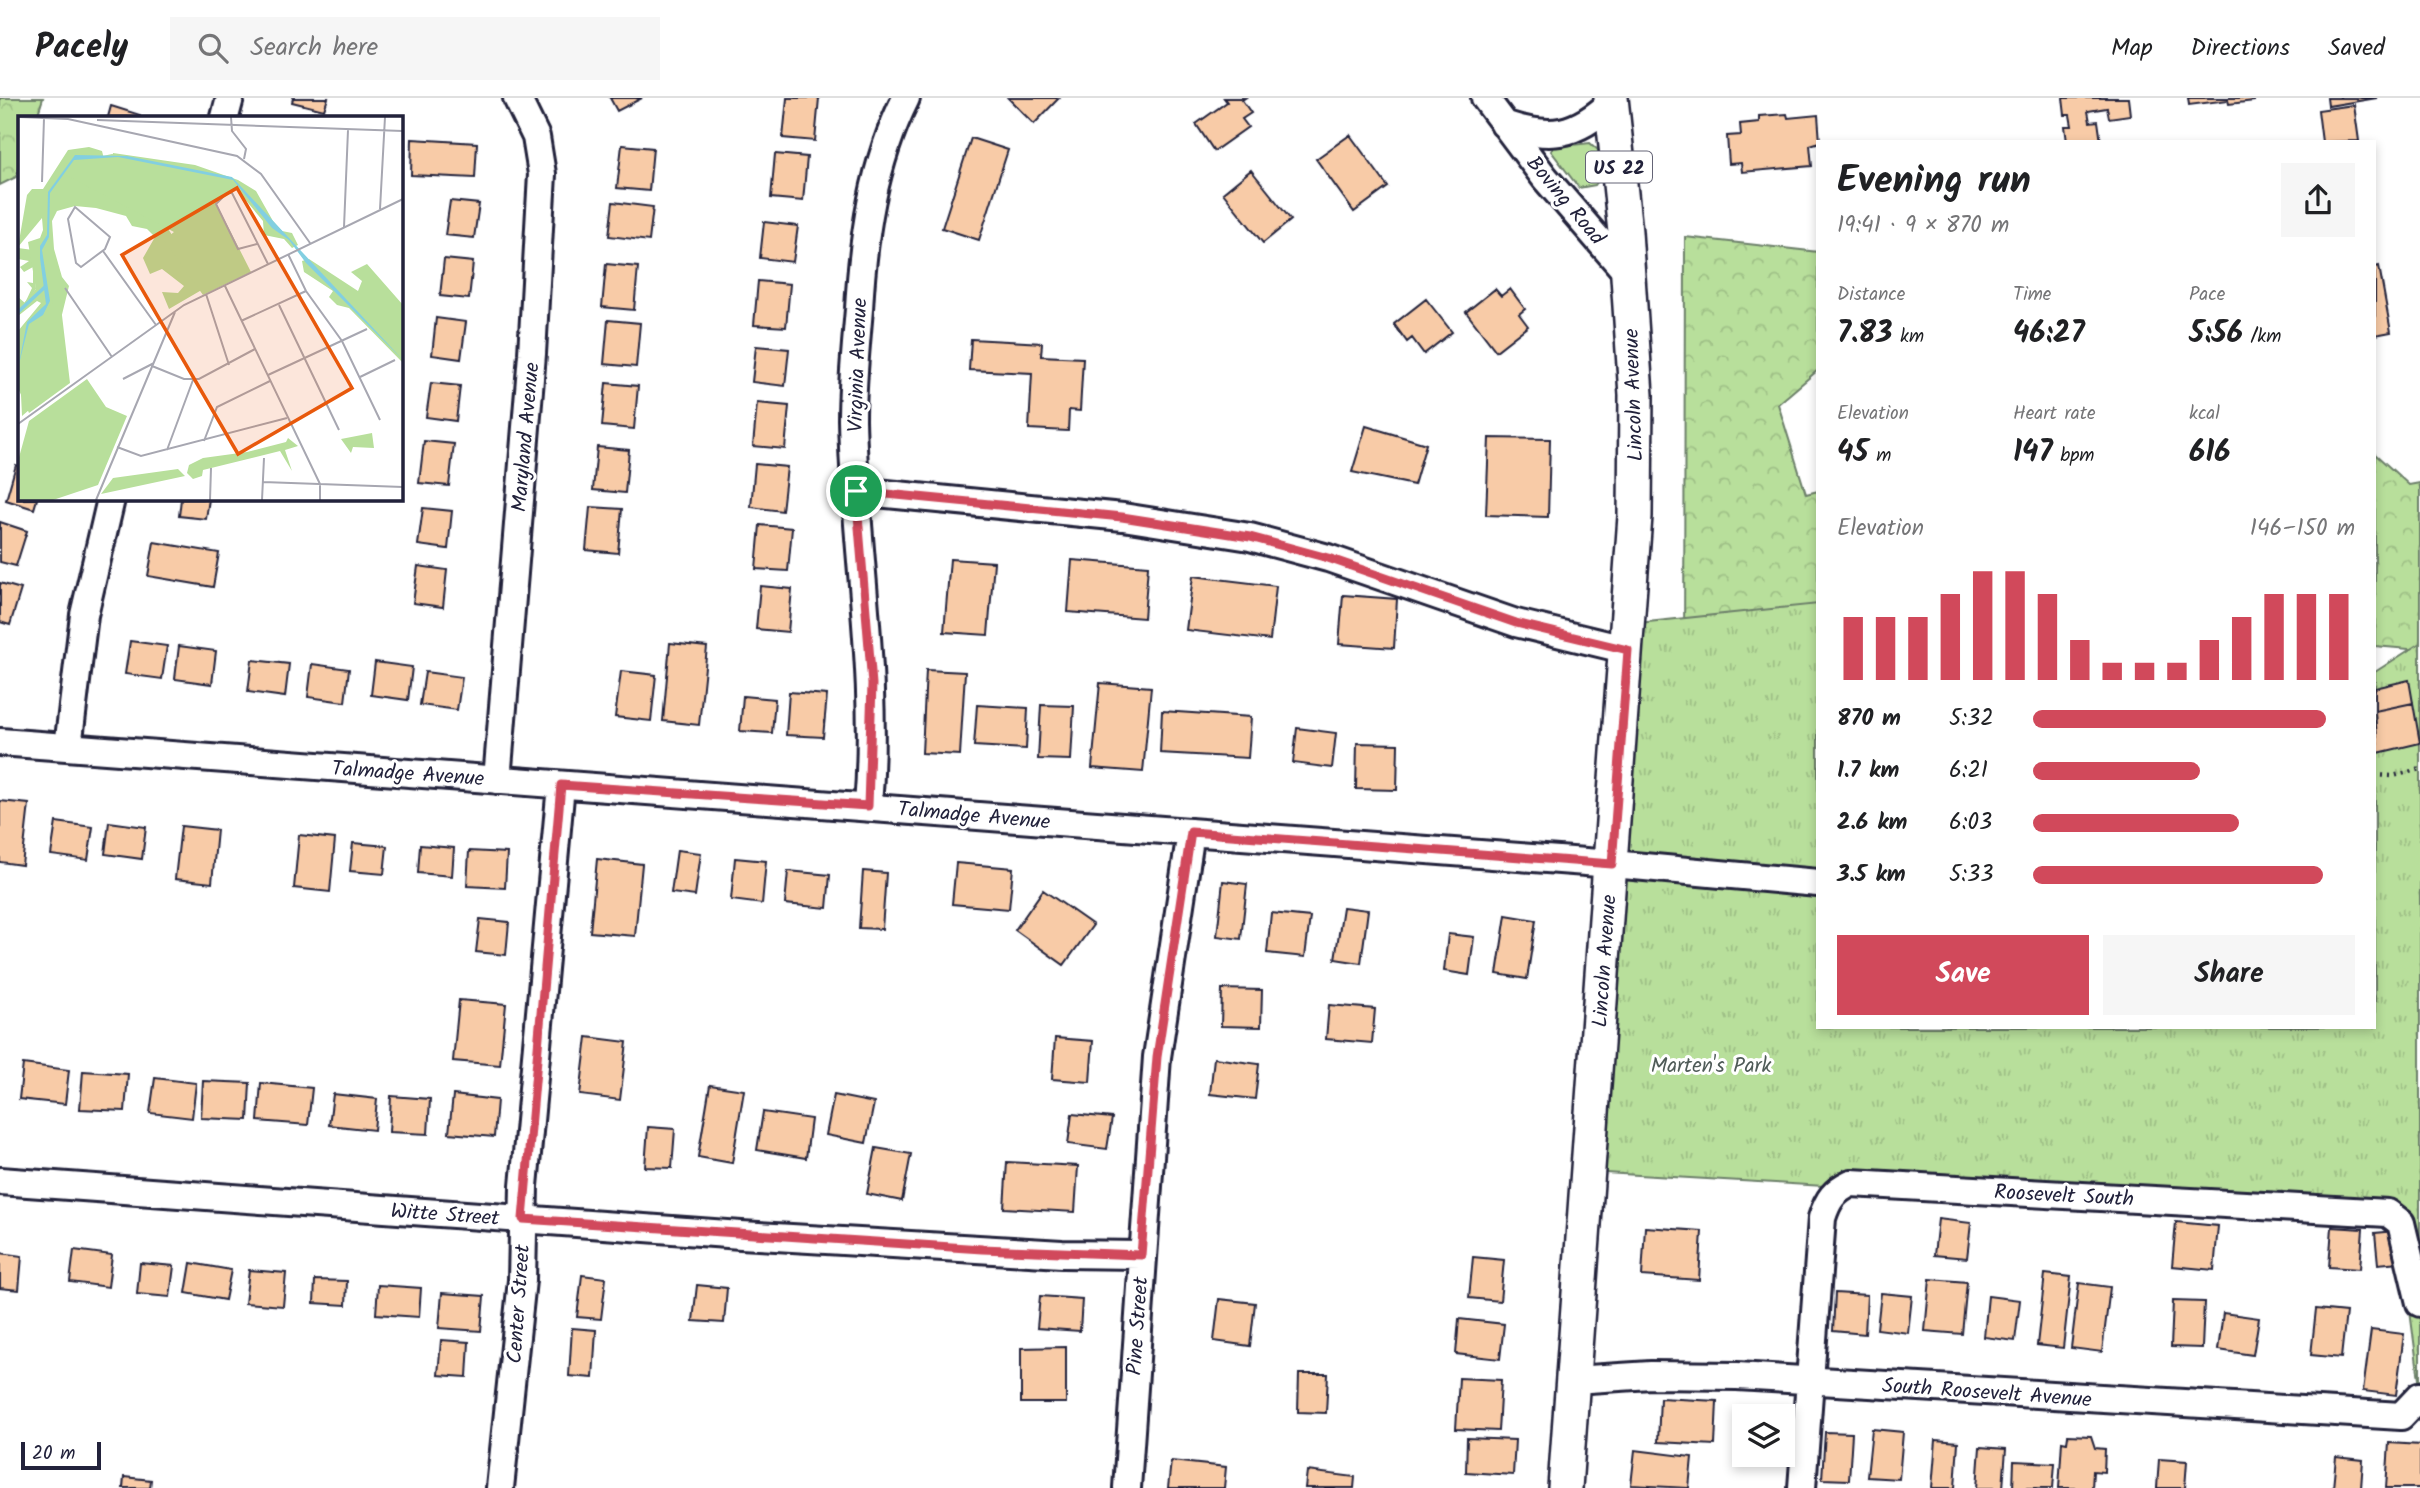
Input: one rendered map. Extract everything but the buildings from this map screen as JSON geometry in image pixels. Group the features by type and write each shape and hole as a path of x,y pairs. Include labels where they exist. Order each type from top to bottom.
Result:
{"main road":[{"name":"Lincoln Avenue","path":"1565,1488 1628,650 1635,516 1636,395 1612,100"}],"street":[{"path":"225,116 230,98"},
{"name":"Maryland Avenue","path":"497,780 532,354 542,174 536,137 517,98"},
{"name":"Virginia Avenue","path":"868,806 872,684 852,418 862,259 875,183 906,98"},
{"name":"Boving Road","path":"1485,98 1545,178 1628,274"},
{"name":"Boving Road","path":"1504,124 1528,132 1557,134 1593,119 1612,100"},
{"path":"856,491 1122,517 1250,537 1328,558 1516,623 1628,650"},
{"path":"68,747 84,615 111,500"},
{"name":"Talmadge Avenue","path":"0,742 868,806 1612,864 1816,883"},
{"name":"Center Street","path":"500,1488 522,1280 523,1219 561,785"},
{"name":"Pine Street","path":"1127,1488 1141,1255 1157,1057 1191,832"},
{"name":"Witte Street","path":"0,1181 982,1249 1141,1255"},
{"name":"Roosevelt South","path":"1802,1488 1822,1218 1827,1202 1837,1189 1851,1183 2388,1213 2402,1223 2420,1304"},
{"name":"South Roosevelt Avenue","path":"1573,1380 1651,1375 1810,1380 2401,1416 2420,1396"}],"path":[{"path":"2376,775 2393,776 2420,769"}],"green space":[{"path":"0,98 43,98 37,116 18,116 18,171 16,177 0,185"},
{"path":"1590,143 1598,150 1600,178 1595,185 1579,188 1551,151 1554,147"},
{"path":"1685,237 1816,252 1816,372 1778,404 1806,494 1816,492 1816,678 1684,679"},
{"path":"2376,455 2409,485 2420,483 2420,650 2376,646"},
{"name":"Marten's Park","path":"1816,604 1816,1029 2376,1029 2376,671 2420,643 2420,1387 2398,1220 1588,1172 1629,624"}],"route":[{"path":"856,491 1122,517 1250,537 1328,558 1516,623 1602,646 1628,650 1612,864 1191,832 1181,883 1157,1057 1141,1255 1062,1254 523,1219 561,785 868,806 873,731 872,684 856,491"}]}
